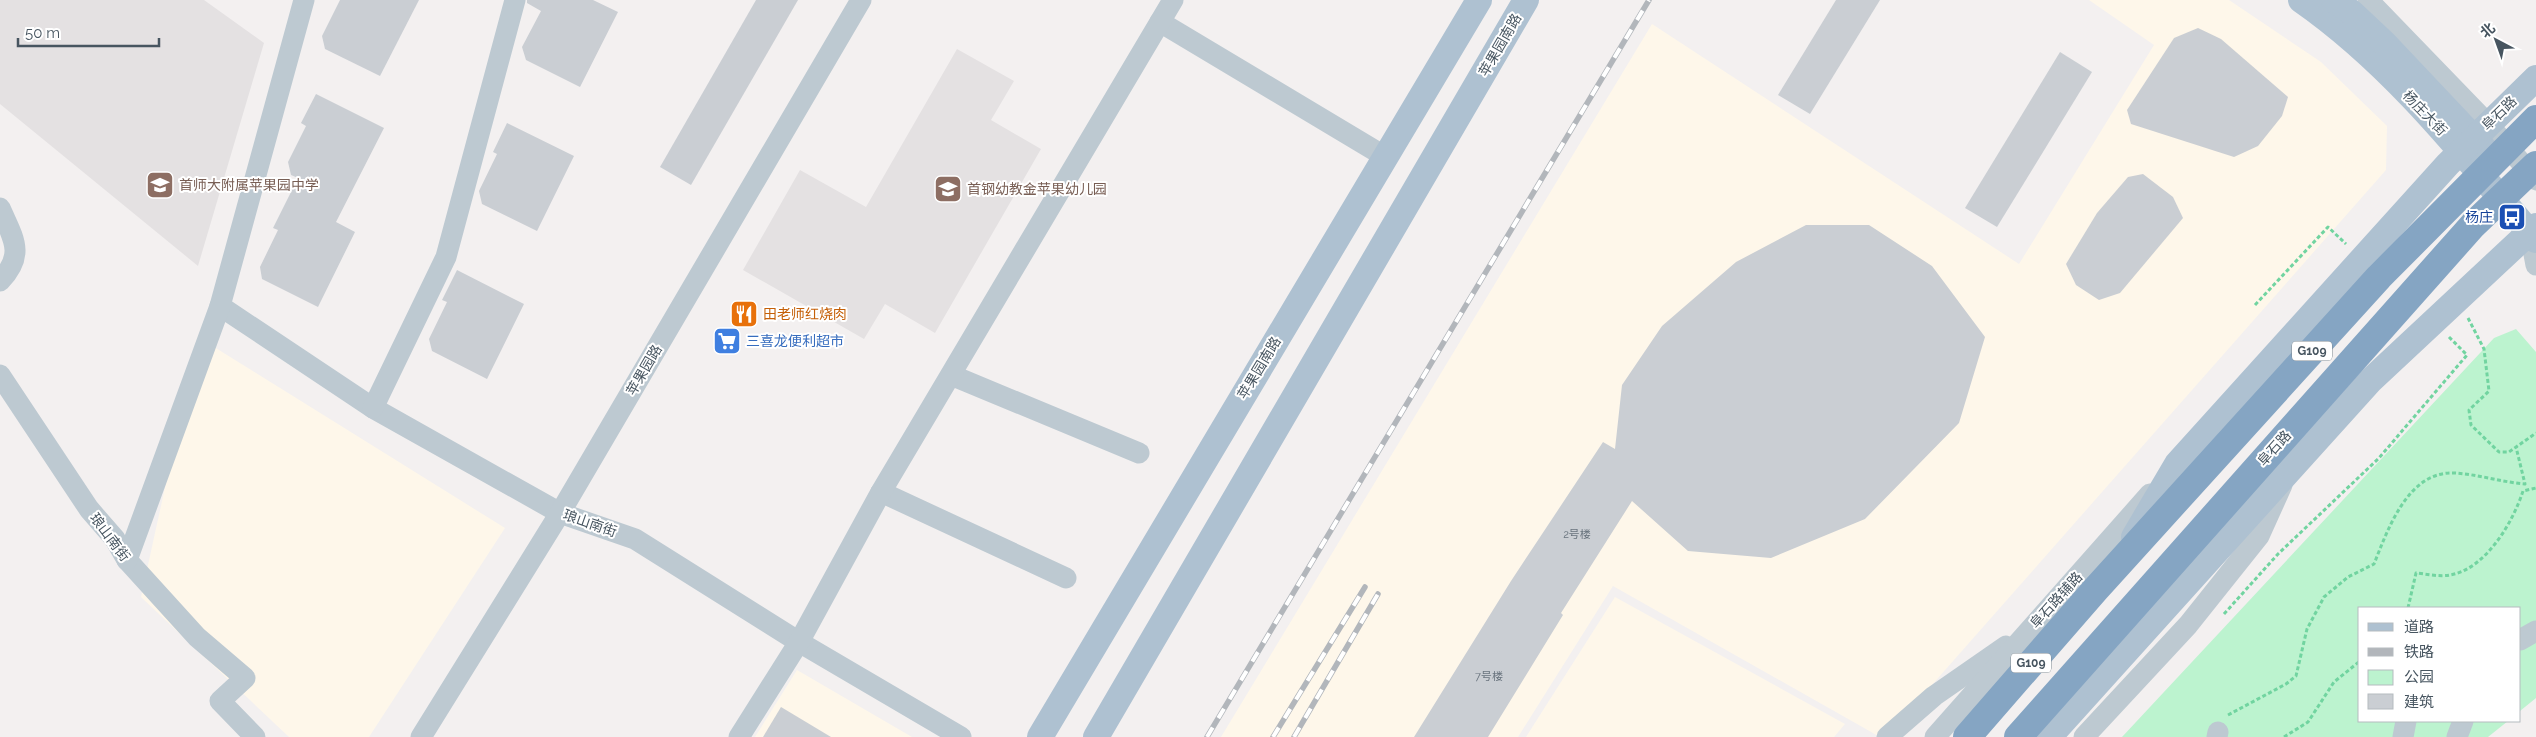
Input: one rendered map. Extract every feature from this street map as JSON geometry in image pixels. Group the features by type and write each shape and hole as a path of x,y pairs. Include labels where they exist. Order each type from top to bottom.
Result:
{"highway":[{"name":"G109","path":"1966,737 2095,590 2379,277 2536,119"},
{"name":"阜石路","path":"2018,737 2466,232 2536,165"}],"main road":[{"name":"苹果园南路","path":"1040,737 1384,156 1479,0"},
{"name":"苹果园南路","path":"1096,737 1526,0"},
{"name":"杨庄大街","path":"2300,0 2330,20 2368,54 2474,137"},
{"name":"杨庄大街","path":"2334,0 2351,12 2384,43 2474,137 2534,228"},
{"name":"阜石路","path":"1978,737 2090,613 2177,464 2474,137 2536,78"},
{"name":"阜石路","path":"2049,737 2370,382 2534,228"}],"street":[{"path":"126,560 220,306 304,0"},
{"path":"373,408 446,258 514,0"},
{"name":"苹果园路","path":"421,737 560,513 861,0"},
{"path":"739,737 799,642 881,492 1174,0"},
{"name":"杨庄大街","path":"2368,0 2474,137 2536,180"},
{"path":"1160,22 1384,156"},
{"path":"0,208 16,245 13,267 0,281"},
{"path":"2534,228 2536,265"},
{"name":"琅山南街","path":"220,306 373,408 560,513 635,539 799,642 961,737"},
{"name":"琅山南街","path":"0,375 89,509 115,539 126,560 197,637 245,678 220,701 254,737"},
{"path":"951,375 1139,453"},
{"name":"阜石路辅路","path":"1935,737 2177,464"},
{"path":"2084,737 2188,625 2259,536 2289,471"},
{"path":"881,492 1066,578"},
{"path":"1887,737 1934,696 1978,664 2095,590"},
{"path":"2069,737 2119,623"},
{"path":"2521,639 2536,631"},
{"path":"2403,737 2406,722"},
{"path":"2457,737 2463,722"}],"path":[{"path":"2255,305 2328,227"},
{"path":"2458,299 2484,349 2489,391 2469,410 2472,426 2499,452 2510,452 2536,433"},
{"path":"2225,613 2278,554 2379,458 2467,355"},
{"path":"2217,734 2222,718 2286,684 2296,676 2307,629 2324,598 2348,577 2374,564 2389,524 2424,479 2436,474 2454,473 2501,482 2525,484 2516,447"},
{"path":"2408,607 2416,573 2450,576 2464,570 2490,551 2510,525 2523,490 2536,488"},
{"path":"2284,737 2308,722 2334,682 2358,663"}],"shaded area":[{"name":"首师大附属苹果园中学","path":"0,0 204,0 264,43 198,266 0,104"},
{"path":"2089,0 2229,0 2321,62 2387,126 2386,170 1886,737 1880,737 1613,586 1518,737 1221,737 1652,24 2019,264 2154,45"},
{"name":"首钢幼教金苹果幼儿园","path":"957,49 1014,81 991,120 1041,149 935,333 885,304 864,339 743,270 800,170 866,207"},
{"path":"198,337 505,528 369,737 289,737 141,597"},
{"path":"1615,597 1845,724 1834,737 1526,737"},
{"path":"797,670 912,737 755,737"}],"green space":[{"path":"2516,329 2536,352 2536,698 2521,710 2521,607 2358,607 2358,722 2507,722 2488,737 2122,737 2494,338"}],"building":[{"path":"340,0 419,0 380,76 325,49 322,36"},
{"path":"527,0 593,0 618,12 580,87 526,60 522,47 541,11 527,3"},
{"path":"756,0 798,0 691,185 660,167"},
{"path":"1836,0 1880,0 1810,114 1778,95"},
{"path":"2198,28 2221,39 2288,97 2282,116 2258,146 2234,157 2131,124 2127,110 2174,38"},
{"path":"2060,52 2092,72 1997,227 1965,208"},
{"path":"316,94 384,128 336,222 355,232 318,307 262,279 260,267 278,230 273,228 298,178 291,175 288,162 306,126 301,123"},
{"path":"507,123 574,156 537,231 482,204 479,191 497,154 493,152"},
{"path":"2143,174 2173,197 2183,218 2120,293 2099,300 2076,285 2066,264 2097,213 2128,177"},
{"path":"1806,225 1869,225 1932,266 1985,337 1959,423 1865,519 1771,558 1688,551 1632,501 1561,613 1563,615 1488,737 1414,737 1511,581 1603,442 1615,449 1622,385 1662,326 1736,262"},
{"path":"457,270 524,304 487,379 432,351 429,339 447,302 442,300"},
{"path":"781,707 831,737 763,737"}],"railway":[{"path":"1207,737 1649,0"},
{"path":"1273,737 1365,587"},
{"path":"1294,737 1378,594"}],"place":[{"name":"首师大附属苹果园中学","path":"160,185"},
{"name":"首钢幼教金苹果幼儿园","path":"948,189"},
{"name":"杨庄","path":"2512,217"},
{"name":"田老师红烧肉","path":"744,314"},
{"name":"三喜龙便利超市","path":"727,341"}]}
